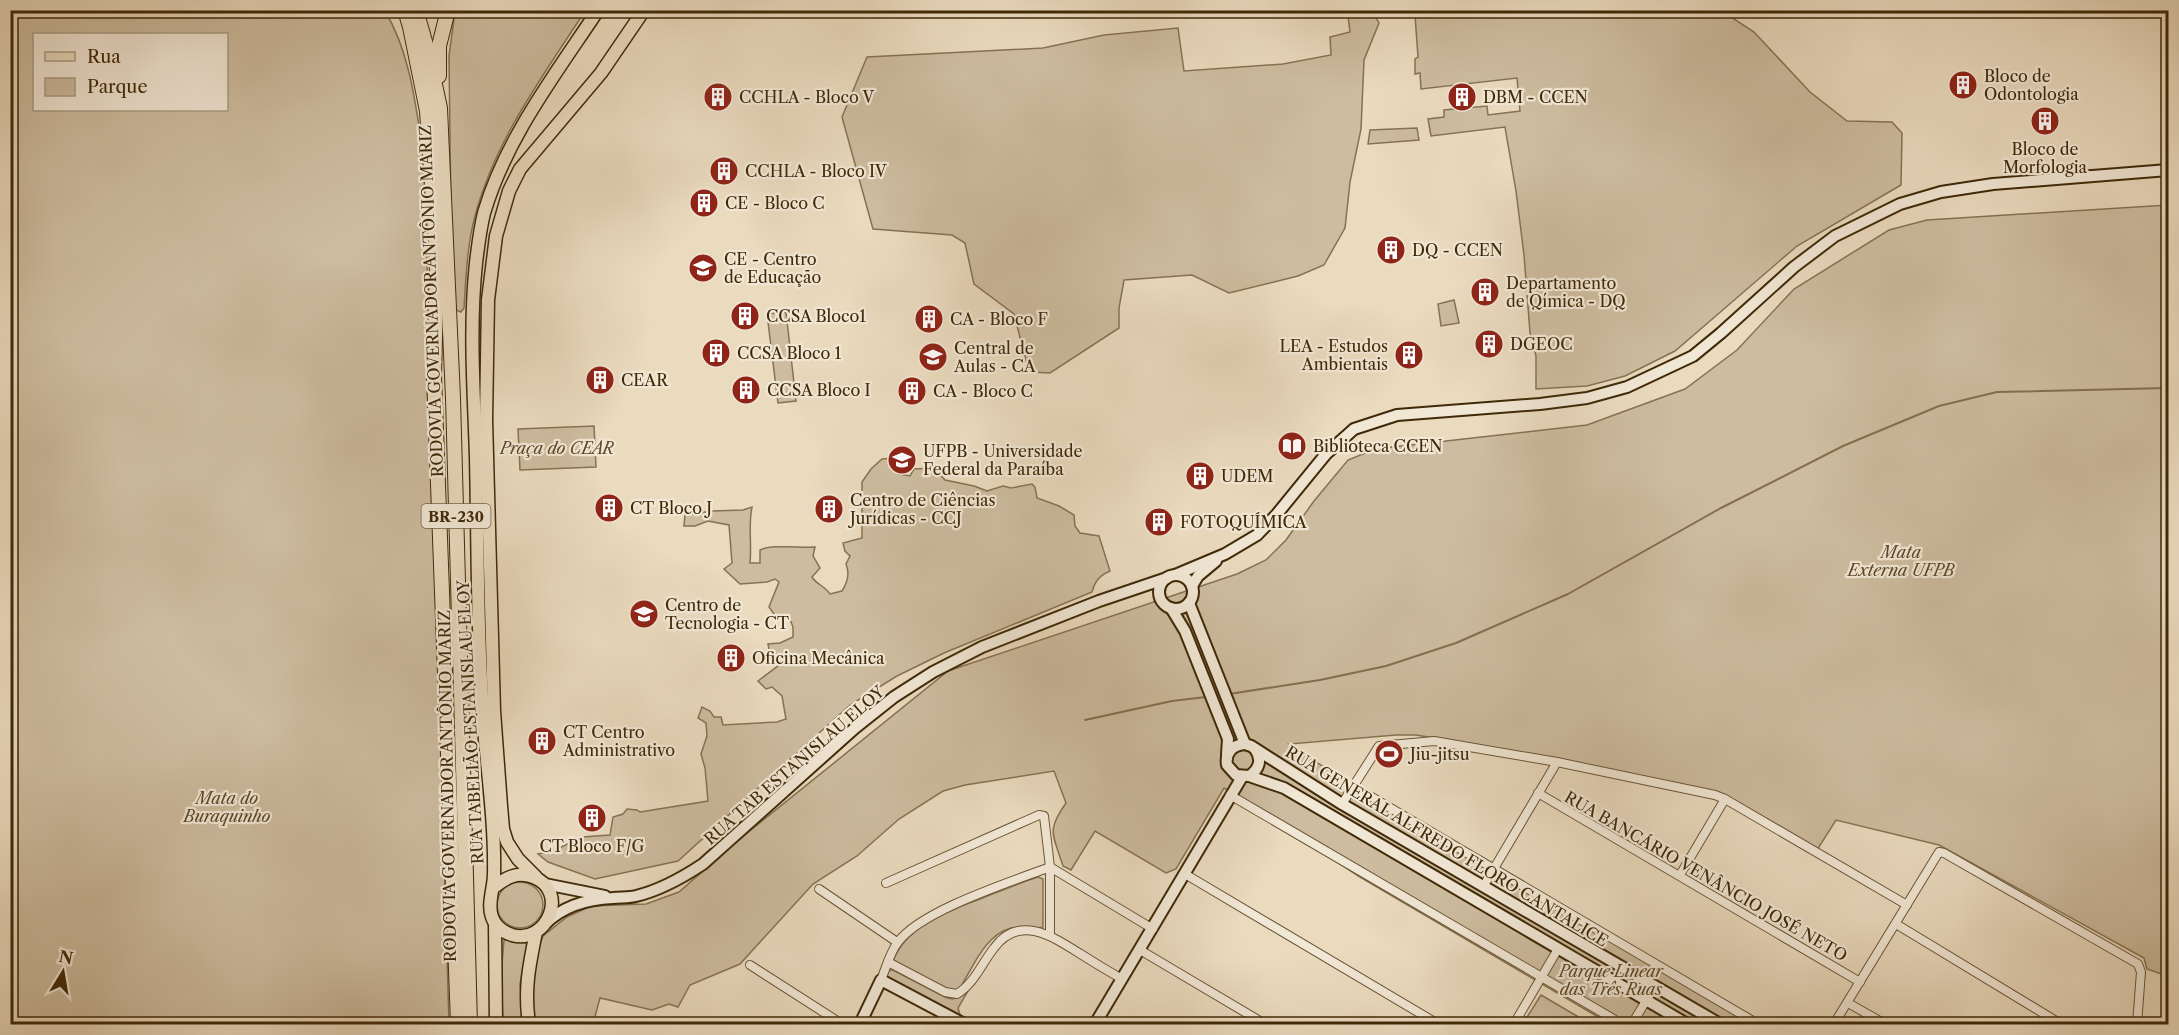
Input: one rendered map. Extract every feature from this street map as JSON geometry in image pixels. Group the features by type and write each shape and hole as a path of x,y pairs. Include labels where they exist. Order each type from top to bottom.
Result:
{"highway":[{"name":"RODOVIA GOVERNADOR ANTÔNIO MARIZ","path":"403,10 410,27 427,111 437,262 434,376 458,1024"},
{"name":"RODOVIA GOVERNADOR ANTÔNIO MARIZ","path":"416,10 440,108 453,398 470,1024"},
{"path":"440,108 439,46 448,10"}],"main road":[{"name":"RUA TABELIÃO ESTANISLAU ELOY","path":"493,888 492,828 483,711 471,331 479,242 484,214 507,152 544,89 598,10"},
{"name":"RUA TABELIÃO ESTANISLAU ELOY","path":"542,882 518,859 507,842 503,829 494,711 486,420 488,300 496,236 510,191 520,169 601,73 644,10"},
{"path":"496,1024 495,925 490,907 493,888 506,878 525,875 542,882 552,899 550,916 541,928 528,974 525,999 529,1024"},
{"path":"495,925 510,934 519,936 541,928"}],"street":[{"name":"RUA TAB ESTANISLAU ELOY","path":"541,928 564,910 591,901 634,897 681,879 703,864 855,728 894,697 933,672 982,647 1127,591 1171,577 1225,554 1257,535 1326,454 1354,429 1397,415 1540,404 1587,398 1627,387 1693,356 1794,267 1835,236 1900,204 1941,192 1993,183 2169,170"},
{"name":"RUA TAB ESTANISLAU ELOY","path":"1192,586 1198,576 1225,554"},
{"path":"1171,608 1181,608 1189,603 1192,586 1183,577 1171,577 1161,585 1160,593 1163,602 1171,608 1185,631 1228,739 1231,793"},
{"name":"RUA TAB ESTANISLAU ELOY","path":"1127,591 1147,590 1160,593"},
{"path":"1189,603 1245,744 1234,746 1228,764"},
{"path":"1342,804 1379,746 1434,741 1557,762 1725,799 1907,905"},
{"name":"RUA GENERAL ALFREDO FLORO CANTALICE","path":"1245,744 1342,804 1720,1024"},
{"name":"RUA GENERAL ALFREDO FLORO CANTALICE","path":"1246,776 1254,773 1259,764 1260,759 1255,749"},
{"path":"1483,887 1557,762"},
{"name":"RUA GENERAL ALFREDO FLORO CANTALICE","path":"1228,764 1246,776 1284,789 1687,1024"},
{"path":"1095,1024 1231,793 1246,776"},
{"name":"RUA GENERAL ALFREDO FLORO CANTALICE","path":"1353,786 1758,1024"},
{"path":"1231,793 1622,1024"},
{"name":"RUA BANCÁRIO VENÂNCIO JOSÉ NETO","path":"1538,793 1860,982"},
{"path":"1680,875 1725,799"},
{"path":"886,883 1039,815 1044,816 1050,867 1050,935"},
{"path":"1403,860 1412,845"},
{"path":"1834,1024 1939,852 2138,964 2141,972 2137,1024"},
{"path":"1050,867 1153,929"},
{"path":"860,1024 897,942 918,923 938,912 1050,867"},
{"path":"1185,874 1438,1024"},
{"name":"RUA TAB ESTANISLAU ELOY","path":"542,882 611,898"},
{"path":"819,889 897,942"},
{"path":"1896,924 2061,1024"},
{"path":"888,963 945,992 957,994 968,985 995,946 1009,934 1024,930 1050,935 1122,980"},
{"path":"1140,950 1265,1024"},
{"path":"1514,1024 1558,950"},
{"path":"750,965 842,1024"},
{"path":"881,980 964,1024"},
{"path":"1632,1024 1655,986"},
{"path":"1848,1003 1884,1024"}],"green space":[{"path":"1460,10 1722,11 1754,32 1810,92 1847,121 1892,122 1902,133 1901,185 1797,246 1675,351 1625,376 1587,386 1536,389 1536,356 1530,333 1524,255 1505,127 1431,136 1428,119 1444,117 1444,110 1487,106 1488,115 1520,111 1517,78 1421,89 1420,73 1415,74 1415,59 1418,57 1415,15"},
{"name":"Mata do Buraquinho","path":"10,11 385,11 394,28 407,63 424,158 449,1024 11,1024"},
{"path":"455,11 585,11 522,109 495,161 472,227 464,308 461,312 456,310 454,300 451,222 449,56"},
{"path":"1348,16 1375,16 1379,23 1364,60 1361,129 1350,182 1345,228 1324,265 1298,276 1229,293 1192,275 1124,280 1119,308 1119,328 1050,373 1029,372 1014,314 974,284 965,243 952,235 873,229 842,117 867,57 1043,48 1104,35 1178,28 1184,71 1283,64 1331,55 1330,37 1350,32"},
{"path":"1417,128 1419,140 1368,144 1370,130"},
{"name":"Mata Externa UFPB","path":"2168,205 2167,976 2147,969 2144,958 1939,845 1836,820 1817,850 1722,795 1544,756 1416,735 1396,735 1289,744 1348,783 1764,1024 1610,1024 1360,877 1224,788 1176,869 1166,873 1095,831 1071,870 1063,866 1054,839 1056,820 1066,803 1054,771 965,785 943,791 899,819 857,856 813,884 740,964 690,985 678,1007 669,1004 652,1010 600,998 593,1024 534,1024 532,987 539,947 543,936 567,917 591,906 646,904 679,892 736,842 948,671 1237,574 1266,560 1286,540 1348,460 1375,449 1587,425 1685,389 1737,350 1794,289 1889,230 1927,220"},
{"path":"1454,300 1459,323 1441,326 1438,304"},
{"path":"786,312 796,401 778,403 767,314"},
{"name":"Praça do CEAR","path":"594,426 596,467 520,470 518,429"},
{"path":"907,457 904,468 899,474 910,476 914,469 934,468 945,480 987,491 1003,486 1011,488 1032,484 1035,487 1037,498 1059,506 1074,515 1075,526 1080,533 1099,536 1110,571 1098,579 1092,592 944,653 897,676 850,705 678,861 595,879 548,862 538,854 553,851 582,837 610,835 613,817 623,814 627,809 640,812 708,801 705,768 701,754 707,736 706,723 698,718 702,707 710,711 714,717 721,717 723,725 777,722 786,719 782,696 772,687 766,689 758,681 779,665 771,660 768,644 780,643 793,637 793,627 789,617 776,617 769,607 779,582 775,579 767,582 740,584 724,569 732,563 729,525 708,521 695,526 684,526 685,515 743,510 752,507 750,563 760,563 760,550 765,548 815,547 813,556 820,568 812,577 830,594 842,591 848,578 846,564 850,556 845,551 843,543 862,538 862,482 882,459"},
{"path":"1038,877 1043,879 1043,927 1011,928 994,937 981,953 960,988 953,992 893,961 900,947 921,926 962,906"},
{"path":"520,882 536,889 543,905 536,921 520,928 504,921 497,905 504,889"},
{"path":"504,940 528,943 520,984 523,1024 503,1024 501,974"},
{"path":"890,970 947,998 953,999 968,991 958,1008 962,1021 887,977 886,974"},
{"path":"1541,995 1577,1016 1572,1024 1528,1024 1524,1022"}],"waterway":[{"path":"1229,694 1320,680 1386,666 1456,643 1568,594 1721,508 1843,446 1939,406 1997,392 2168,388"},
{"path":"1085,720 1172,701 1206,697"}],"place":[{"name":"Bloco de Odontologia","path":"1963,85"},
{"name":"CCHLA - Bloco V","path":"718,97"},
{"name":"DBM - CCEN","path":"1462,97"},
{"name":"Bloco de Morfologia","path":"2045,121"},
{"name":"CCHLA - Bloco IV","path":"724,171"},
{"name":"CE - Bloco C","path":"704,203"},
{"name":"DQ - CCEN","path":"1391,250"},
{"name":"CE - Centro de Educação","path":"703,268"},
{"name":"Departamento de Qímica - DQ","path":"1485,292"},
{"name":"CCSA Bloco1","path":"745,316"},
{"name":"CA - Bloco F","path":"929,319"},
{"name":"DGEOC","path":"1489,344"},
{"name":"CCSA Bloco 1","path":"716,353"},
{"name":"LEA - Estudos Ambientais","path":"1409,355"},
{"name":"Central de Aulas - CA","path":"933,357"},
{"name":"CEAR","path":"600,380"},
{"name":"CCSA Bloco I","path":"746,390"},
{"name":"CA - Bloco C","path":"912,391"},
{"name":"Biblioteca CCEN","path":"1292,446"},
{"name":"UFPB - Universidade Federal da Paraíba","path":"902,460"},
{"name":"UDEM","path":"1200,476"},
{"name":"CT Bloco J","path":"609,508"},
{"name":"Centro de Ciências Jurídicas - CCJ","path":"829,509"},
{"name":"FOTOQUÍMICA","path":"1159,522"},
{"name":"Centro de Tecnologia - CT","path":"644,614"},
{"name":"Oficina Mecânica","path":"731,658"},
{"name":"CT Centro Administrativo","path":"542,741"},
{"name":"Jiu-jitsu","path":"1389,754"},
{"name":"CT Bloco F/G","path":"592,818"}],"park label":[{"name":"Parque Linear das Três Ruas","path":"1611,980"}]}
